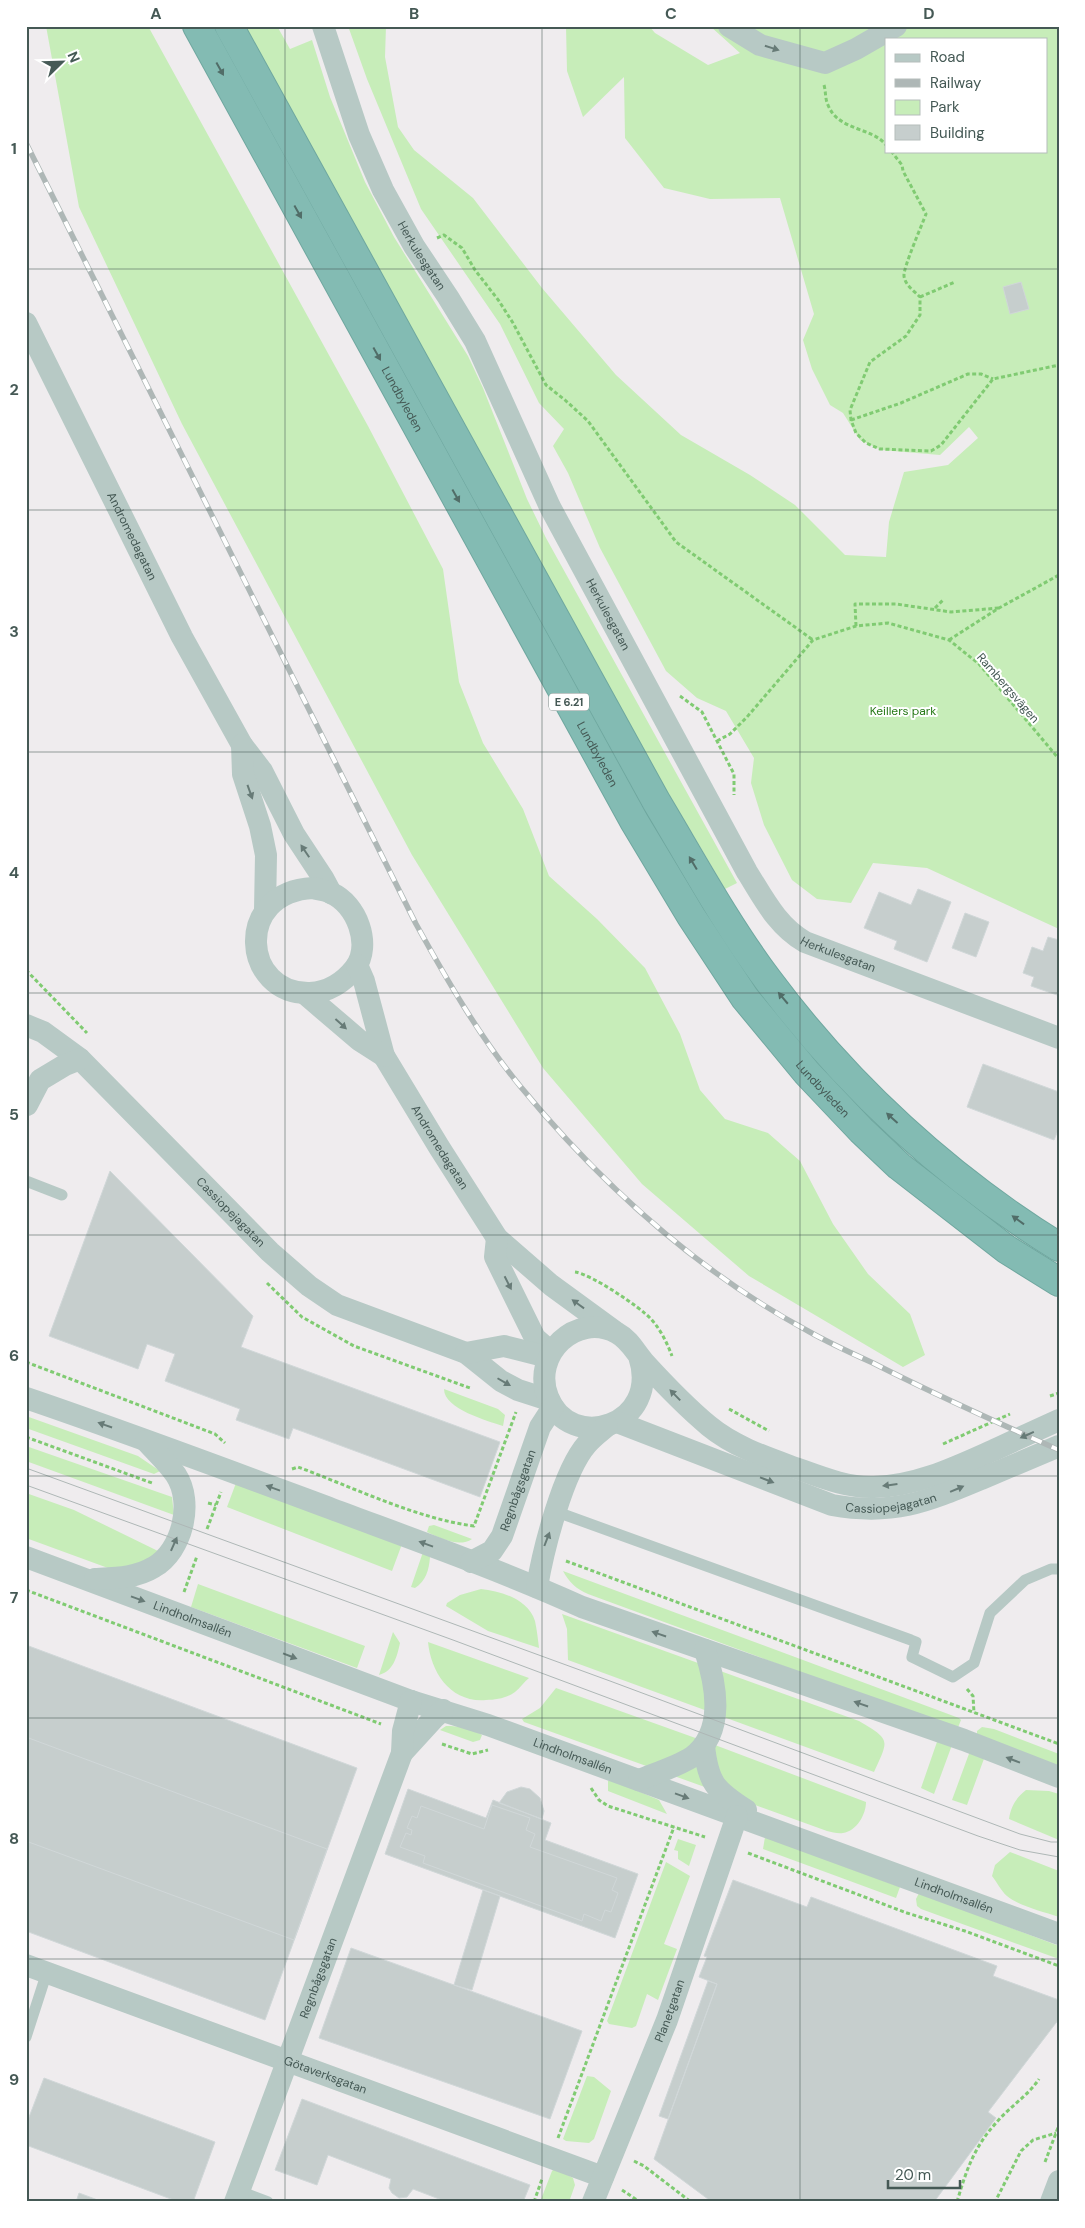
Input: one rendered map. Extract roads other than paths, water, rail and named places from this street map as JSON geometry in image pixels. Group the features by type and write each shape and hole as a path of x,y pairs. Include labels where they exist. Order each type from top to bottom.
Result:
{"highway":[{"name":"Lundbyleden","path":"197,26 634,821 691,916 746,998 807,1072 861,1130 899,1166 1006,1249 1059,1282"},
{"name":"E 6.21","path":"229,26 646,784 712,895 768,980 826,1051 865,1094 968,1184 1059,1247"}],"street":[{"name":"Herkulesgatan","path":"323,26 359,135 382,190 414,246 448,296 475,342 550,507 747,872 777,918 793,935 805,942 1059,1038"},
{"path":"729,26 760,44 798,57 825,63 856,49 896,26"},
{"name":"Andromedagatan","path":"26,323 182,636 242,745 262,771 294,834 331,893 348,907 356,918 362,944 362,956 350,974 334,987 317,993 290,990 278,984 268,975 260,963 256,950 258,923 265,910 274,900 286,893 299,889 313,888 331,893"},
{"name":"Andromedagatan","path":"242,745 242,774 260,826 266,854 265,910"},
{"name":"Andromedagatan","path":"357,965 364,981 384,1056 497,1238 551,1285 617,1333"},
{"name":"Andromedagatan","path":"304,993 359,1040 384,1056"},
{"name":"Cassiopejagatan","path":"26,1025 43,1032 80,1059 270,1252 309,1286 337,1305 466,1353 501,1381 551,1403 565,1418 580,1426 597,1427 612,1424 832,1505 854,1509 880,1509 932,1500 1059,1446"},
{"path":"26,1116 26,1105 40,1080 65,1065 80,1059"},
{"path":"497,1238 495,1257 536,1338 549,1354"},
{"path":"537,1587 543,1551 573,1466 586,1444 632,1409 642,1392 644,1380 639,1356 626,1339 617,1333 596,1328 582,1329 570,1334 559,1341 549,1354 544,1374 551,1403"},
{"path":"466,1353 504,1346 549,1354"},
{"name":"Cassiopejagatan","path":"639,1356 682,1403 711,1428 733,1442 760,1455 820,1477 850,1485 873,1488 897,1485 946,1472 1059,1420"},
{"name":"Lindholmsallén","path":"26,1398 142,1437 537,1587 582,1607 964,1740 1059,1777"},
{"name":"Regnbågsgatan","path":"471,1562 492,1551 502,1536 540,1427 551,1403"},
{"name":"Lindholmsallén","path":"86,1580 131,1577 155,1567 170,1553 185,1517 177,1476 142,1437"},
{"name":"Lindholmsallén","path":"26,1557 411,1701 443,1710 639,1780 1059,1934"},
{"path":"705,1650 713,1675 717,1698 714,1720 704,1746 706,1770 721,1794 778,1831"},
{"name":"Regnbågsgatan","path":"237,2196 410,1734 411,1701"},
{"path":"410,1734 443,1710"},
{"path":"639,1780 683,1762 704,1746"},
{"name":"Planetgatan","path":"593,2202 667,2020 737,1816"},
{"name":"Götaverksgatan","path":"26,1965 603,2177"},
{"path":"1051,2202 1059,2181"}],"lane":[{"path":"26,1181 62,1195"},
{"path":"556,1512 916,1642 912,1657 952,1677 974,1663 990,1613 1025,1580 1051,1569 1059,1569"},
{"path":"26,2037 47,1972"},
{"path":"237,2196 268,2202"}],"tram line":[{"path":"26,1468 610,1681 1020,1834 1051,1842 1059,1842"},
{"path":"26,1485 453,1640 978,1836 1020,1850 1059,1857"}],"railway":[{"path":"26,143 416,924 477,1028 520,1086 583,1157 617,1190 689,1253 727,1281 824,1340 942,1397 1059,1450"}],"park label":[{"name":"Keillers park","path":"903,711"}]}
